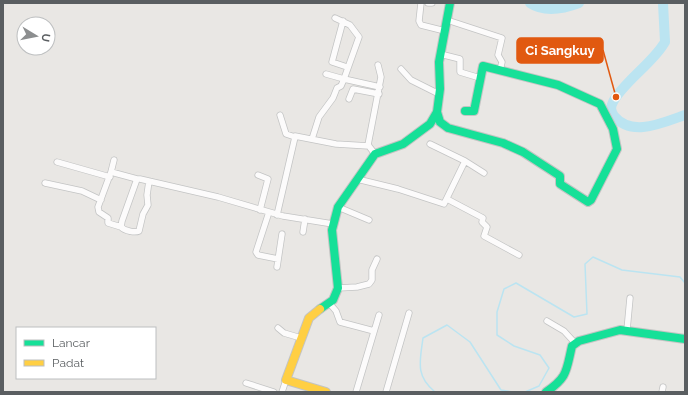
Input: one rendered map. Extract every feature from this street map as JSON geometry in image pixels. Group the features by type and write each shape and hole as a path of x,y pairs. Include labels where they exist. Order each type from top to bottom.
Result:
{"street":[{"path":"421,3 419,21 421,25 445,31"},
{"path":"428,3 432,4"},
{"path":"450,3 440,54 437,112 439,121 444,126 493,140 524,152 560,176 560,184 585,201 590,201 617,149 613,129 600,104 558,85 500,70 483,66 474,111 465,111"},
{"path":"312,139 320,117 333,98 337,88 341,86 358,37 350,25 335,18"},
{"path":"447,20 502,38 498,55 502,62 500,70"},
{"path":"343,21 332,62 348,67"},
{"path":"440,54 460,60 460,72 480,78"},
{"path":"368,146 380,87 381,72 378,66"},
{"path":"401,69 411,80 439,94"},
{"path":"326,74 380,87"},
{"path":"349,99 353,89 379,94"},
{"path":"282,392 311,314 332,303 338,288 333,224 338,207 376,154 404,144 430,124 437,112"},
{"path":"280,115 286,134 336,144 368,146 376,154"},
{"path":"277,215 295,136"},
{"path":"430,144 466,161 484,173"},
{"path":"114,160 111,175 98,211 108,217 108,223 121,227 124,230 140,231 143,214 148,205 146,194 150,181"},
{"path":"357,179 398,189 440,204 444,204 466,161"},
{"path":"57,162 111,175 150,181 218,196 277,215 333,224"},
{"path":"258,175 268,179 260,210"},
{"path":"121,227 137,179"},
{"path":"45,183 82,191 101,200"},
{"path":"447,199 483,218 482,222 486,227 484,236 519,255"},
{"path":"338,207 369,220"},
{"path":"269,212 256,252 258,255 278,259"},
{"path":"303,232 305,219"},
{"path":"277,267 282,234"},
{"path":"338,288 357,287 369,284 372,280 372,270 378,259"},
{"path":"628,330 630,298"},
{"path":"332,303 340,322 374,331"},
{"path":"386,392 409,313"},
{"path":"356,392 379,315"},
{"path":"546,321 564,331 575,343"},
{"path":"278,328 284,333 301,338"},
{"path":"546,392 558,385 564,378 571,350 575,343 607,332 628,330 685,339"},
{"path":"286,380 326,392"},
{"path":"246,383 274,392"}],"waterway":[{"path":"530,3 548,9 567,7 579,3"},
{"path":"663,3 665,42 658,52 617,95 611,109 614,116 621,123 639,127 658,124 685,115"},
{"path":"525,392 539,386 549,368 540,355 514,346 497,335 497,312 504,289 516,283 574,317 587,314 585,264 593,257 622,270 680,277 685,283"},
{"path":"435,392 424,380 420,368 423,338 447,325 470,342 501,390 513,392"}],"traffic: fast":[{"path":"320,309 333,300 338,288 332,230 338,207 375,154 403,144 430,124 437,112 440,89 439,62 450,3"},
{"path":"437,112 440,122 448,128 503,143 523,152 560,176 560,184 588,202 591,200 617,149 613,129 600,104 558,85 483,66 474,111 465,111"},
{"path":"546,392 553,387 565,373 572,346 579,341 620,330 685,339"}],"traffic: slow":[{"path":"320,309 309,318 286,380 326,392"}],"place":[{"name":"Ci Sangkuy","path":"616,97"}]}
